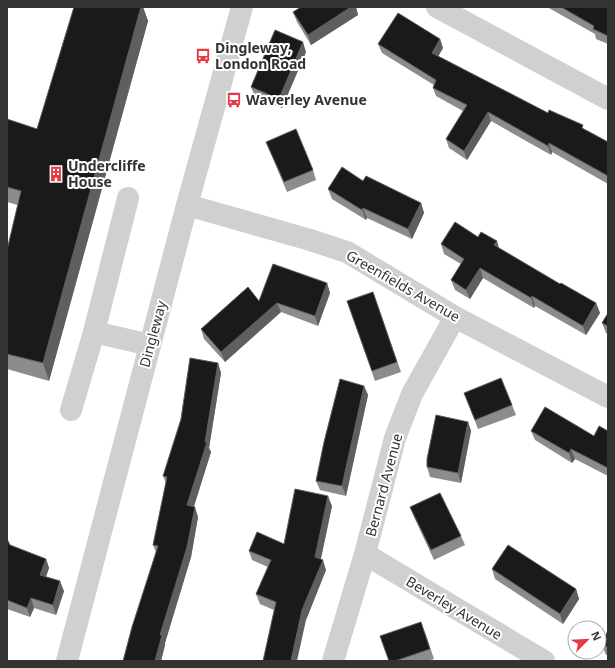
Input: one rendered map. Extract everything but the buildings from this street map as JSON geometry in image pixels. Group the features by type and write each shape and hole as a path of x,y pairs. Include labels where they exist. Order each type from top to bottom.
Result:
{"street":[{"name":"Dingleway","path":"67,661 187,205 242,7"},
{"path":"438,7 608,99"},
{"path":"70,410 94,332 128,198"},
{"name":"Greenfields Avenue","path":"187,205 347,252 454,317 608,397"},
{"name":"Bernard Avenue","path":"333,661 365,554 395,438 412,394 454,317"},
{"path":"94,332 150,345"},
{"name":"Beverley Avenue","path":"365,554 544,661"}],"place":[{"name":"Dingleway, London Road","path":"203,56"},
{"name":"Waverley Avenue","path":"234,100"},
{"name":"Undercliffe House","path":"56,174"}]}
